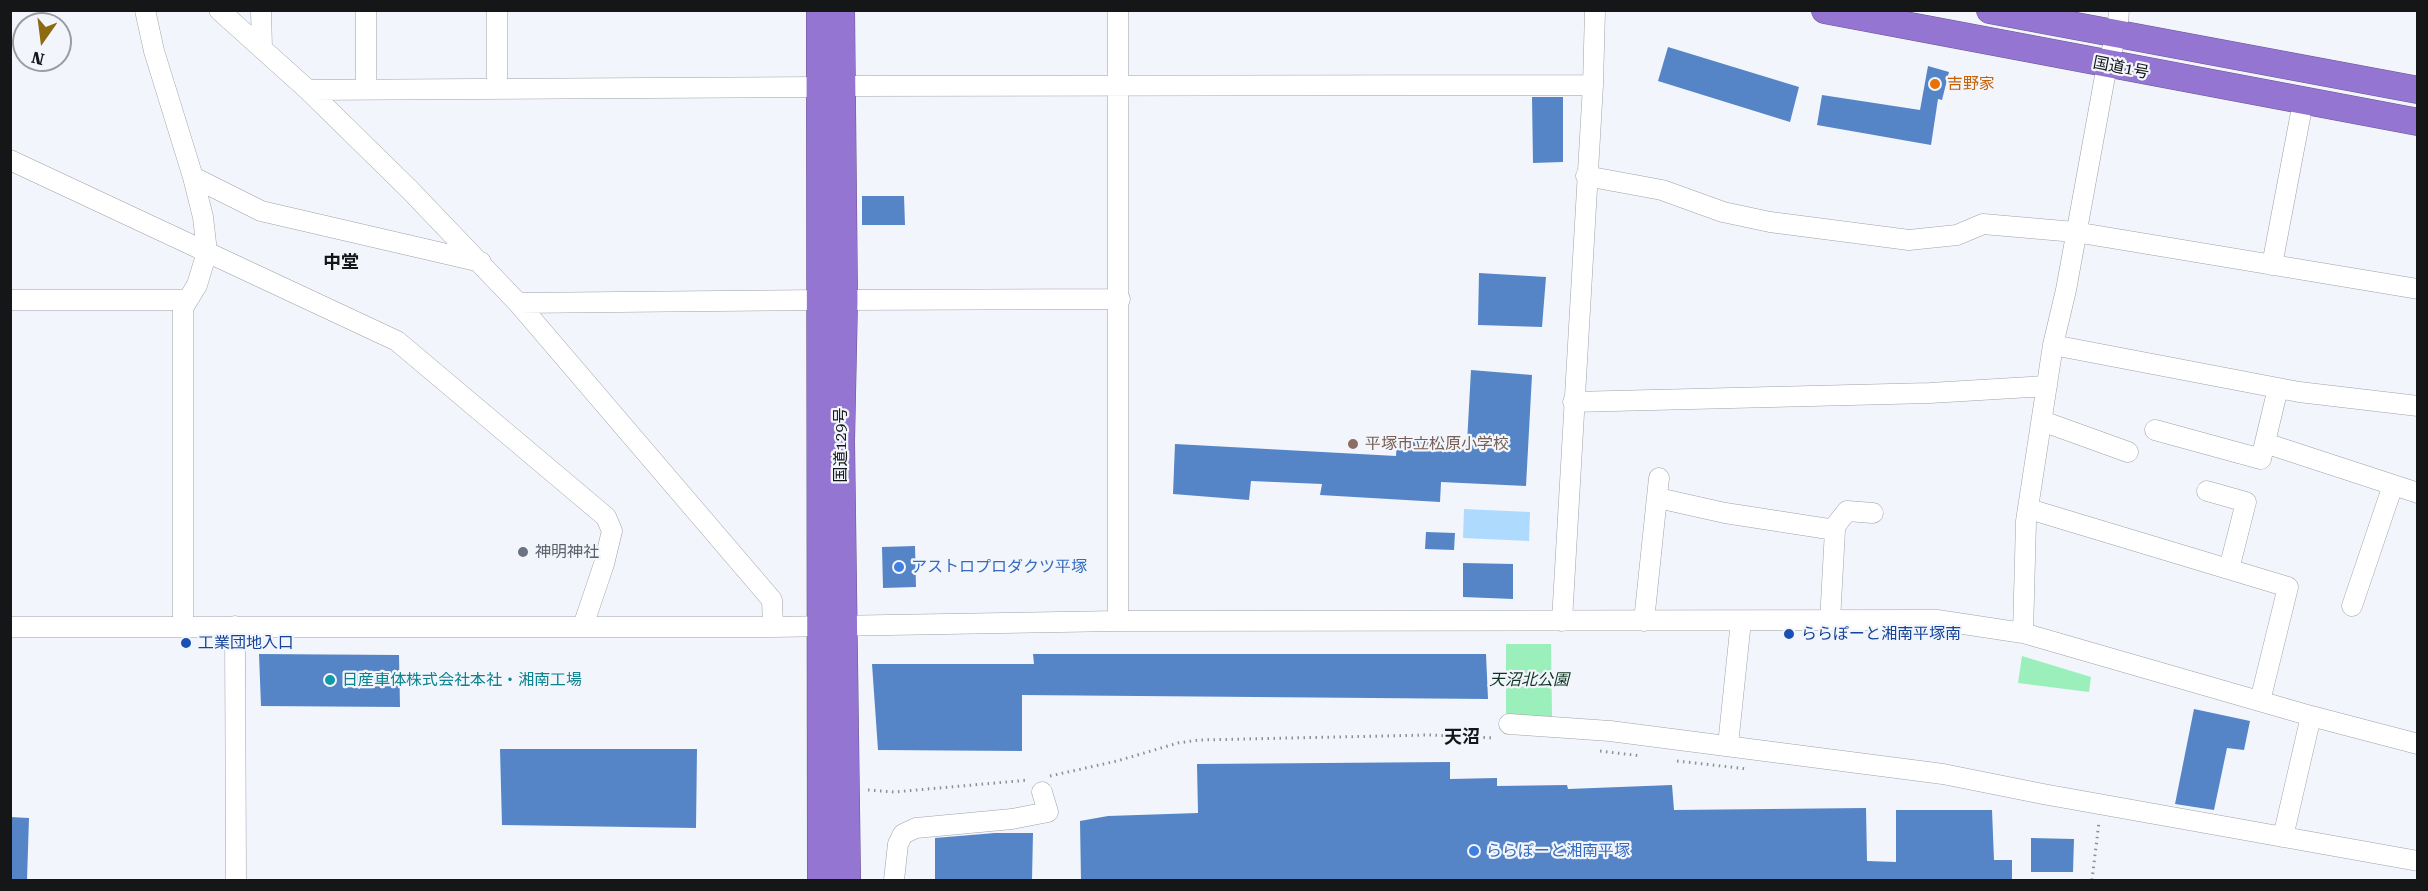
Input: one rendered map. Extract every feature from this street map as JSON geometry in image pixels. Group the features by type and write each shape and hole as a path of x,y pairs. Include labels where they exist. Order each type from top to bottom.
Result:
{"highway":[{"name":"国道129号","path":"820,10 831,86"},
{"name":"国道129号","path":"821,880 831,626 831,86 841,10"},
{"name":"国道1号","path":"1825,10 2418,122"},
{"name":"国道1号","path":"1990,10 2118,22 2418,90"},
{"name":"国道129号","path":"831,626 847,880"}],"street":[{"path":"145,10 154,51 193,177 203,217 207,252 197,285 183,308 183,627"},
{"path":"219,10 308,90 481,262 518,303 772,600 773,627"},
{"path":"261,10 262,49"},
{"path":"366,10 366,89"},
{"path":"496,10 497,88"},
{"path":"1118,10 1120,299 1118,621"},
{"path":"1562,621 1593,85 1595,10"},
{"path":"2023,633 2026,521 2053,345 2066,290 2107,65 2118,22"},
{"path":"308,90 831,86 1593,85"},
{"path":"2272,265 2303,102"},
{"path":"10,160 397,341 606,517 612,531 604,564 583,626"},
{"path":"1586,176 1662,190 1723,212 1770,222 1909,240 1957,235 1983,224 2075,232 2418,289"},
{"path":"193,177 261,211 481,262"},
{"path":"518,303 1120,299"},
{"path":"10,300 188,300"},
{"path":"2053,345 2278,388 2418,406"},
{"path":"1574,402 1930,393 2047,386"},
{"path":"2155,430 2261,459 2278,388"},
{"path":"2042,421 2128,452"},
{"path":"2265,443 2418,493"},
{"path":"1644,621 1659,478"},
{"path":"2352,606 2393,485"},
{"path":"2207,491 2246,502 2229,569"},
{"path":"1658,498 1725,513 1835,530 1830,621"},
{"path":"2029,509 2288,587 2260,701"},
{"path":"1832,530 1847,511 1873,513"},
{"path":"10,627 773,627 1118,621 1937,620 2023,633 2311,716 2418,744"},
{"path":"1728,745 1741,621"},
{"path":"234,626 236,880"},
{"path":"2283,837 2311,716"},
{"path":"1503,731 1610,731 1943,774 2418,861"},
{"path":"894,880 898,844 903,834 916,828 1012,819 1048,812 1042,783"}],"path":[{"path":"863,790 894,792 1042,783 1178,743 1199,740 1429,735 1503,731"},
{"path":"1590,750 1648,757"},
{"path":"1671,760 1753,769"},
{"path":"2092,880 2100,823 2094,816"}],"green space":[{"name":"天沼北公園","path":"1506,644 1551,644 1552,717 1506,717"},
{"path":"2022,656 2091,677 2089,692 2018,683"}],"water":[{"path":"1464,509 1530,512 1529,541 1463,538"}],"building":[{"path":"1668,47 1799,87 1790,122 1658,81"},
{"path":"1928,66 1949,72 1942,100 1938,99 1931,145 1817,125 1822,95 1920,110"},
{"path":"1532,97 1563,97 1563,162 1533,163"},
{"path":"862,196 904,196 905,225 862,225"},
{"path":"1479,273 1546,277 1542,327 1478,325"},
{"path":"1471,370 1532,375 1526,486 1441,482 1440,502 1320,495 1322,484 1251,481 1249,500 1173,494 1175,444 1396,456 1397,437 1467,443"},
{"path":"1426,532 1455,533 1454,550 1425,549"},
{"name":"アストロプロダクツ平塚","path":"915,546 916,587 883,588 882,547"},
{"path":"1463,563 1513,564 1513,599 1463,597"},
{"name":"日産車体株式会社本社・湘南工場","path":"259,654 399,655 400,707 261,706"},
{"path":"1033,654 1486,654 1488,699 1022,695 1022,751 878,750 872,664 1034,664"},
{"path":"2194,709 2250,721 2244,750 2227,748 2214,810 2175,804"},
{"path":"500,749 697,749 696,828 502,825"},
{"name":"ららぽーと湘南平塚","path":"1450,762 1450,779 1497,778 1497,786 1567,785 1568,789 1672,785 1674,810 1866,808 1867,861 1896,862 1896,810 1992,810 1994,860 2012,860 2012,880 1081,880 1080,821 1108,816 1198,813 1197,764"},
{"path":"10,817 29,818 27,880 10,880"},
{"path":"995,833 1033,833 1032,880 935,880 935,838"},
{"path":"2031,838 2074,839 2073,872 2031,872"}],"place":[{"name":"吉野家","path":"1935,84"},
{"name":"平塚市立松原小学校","path":"1353,444"},
{"name":"神明神社","path":"523,552"},
{"name":"アストロプロダクツ平塚","path":"899,567"},
{"name":"ららぽーと湘南平塚南","path":"1789,634"},
{"name":"工業団地入口","path":"186,643"},
{"name":"日産車体株式会社本社・湘南工場","path":"330,680"},
{"name":"ららぽーと湘南平塚","path":"1474,851"}],"district":[{"name":"中堂","path":"341,263"},
{"name":"天沼","path":"1462,738"}]}
